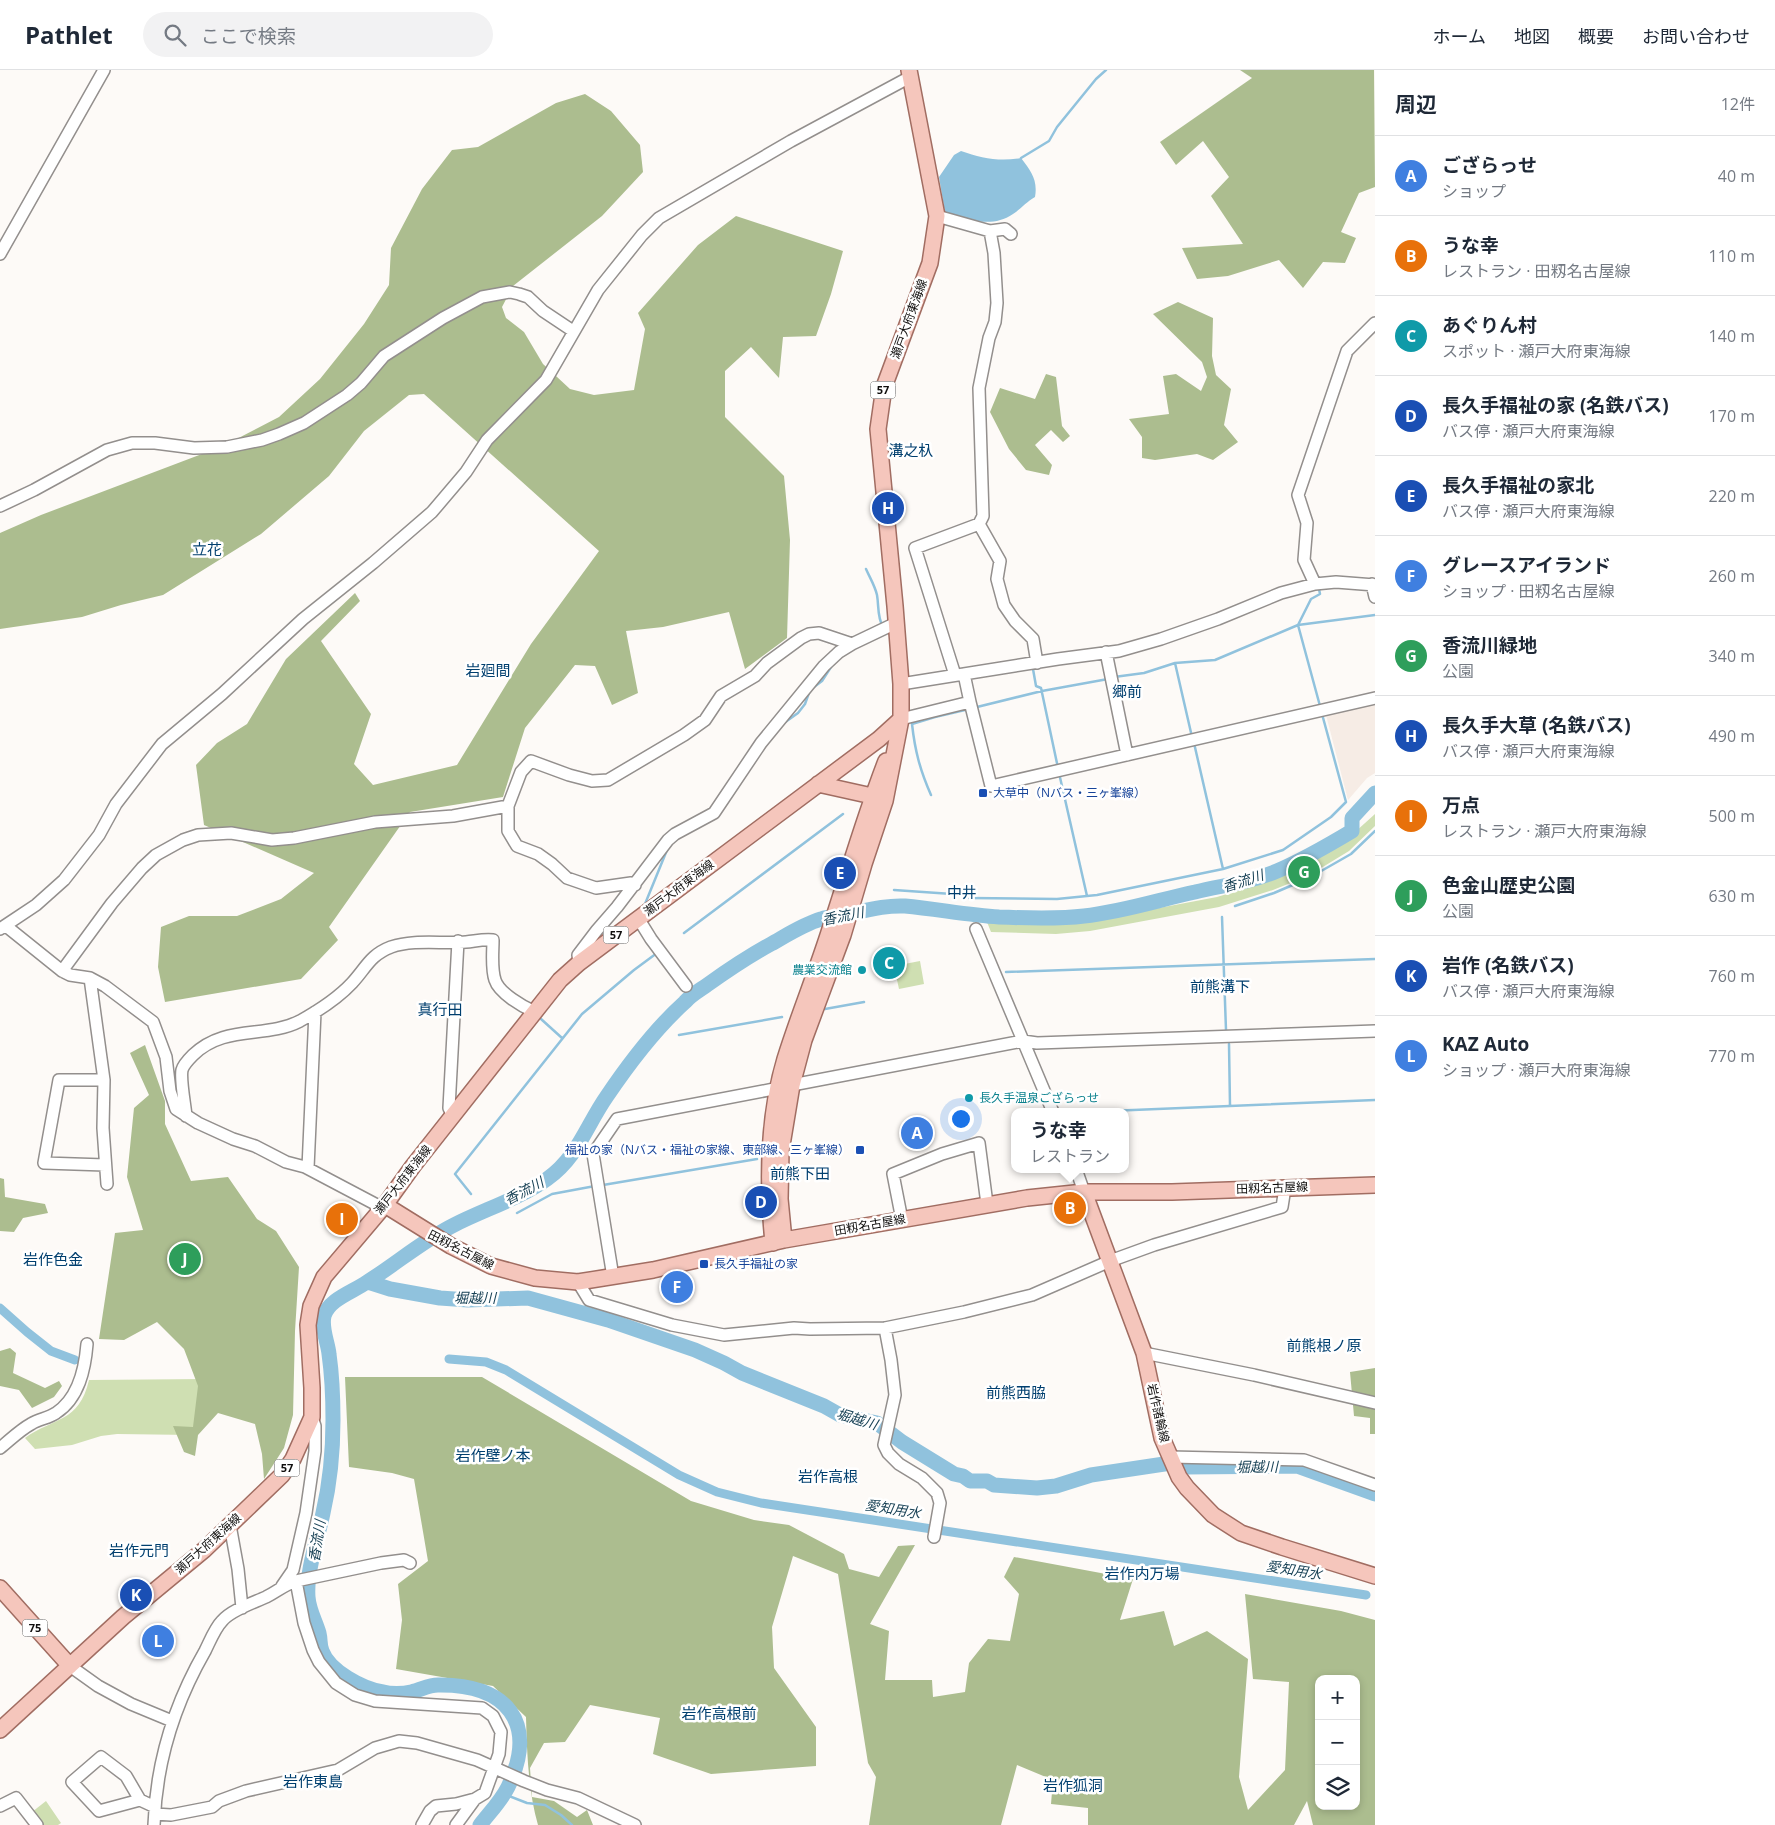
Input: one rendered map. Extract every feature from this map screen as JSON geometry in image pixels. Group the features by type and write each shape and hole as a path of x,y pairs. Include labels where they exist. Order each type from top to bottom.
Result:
{"main road":[{"name":"瀬戸大府東海線","path":"779,1242 785,1060 831,928 846,899 885,801 901,719 901,684 878,429 884,387 930,263 937,216 909,73"},
{"name":"瀬戸大府東海線","path":"0,1730 123,1617 204,1550 282,1476 312,1417 308,1325 311,1306 324,1277 385,1205 560,980 579,963 879,738 901,719"},
{"name":"瀬戸大府東海線","path":"785,1087 804,1040 846,922 846,899 872,796 901,719"},
{"path":"818,784 872,796"},
{"name":"田籾名古屋線","path":"385,1205 450,1246 490,1266 511,1273 554,1281 578,1282 653,1270 779,1242 987,1204 1084,1192 1172,1192 1375,1185"},
{"name":"岩作諸輪線","path":"1084,1192 1144,1353 1162,1438 1179,1476 1203,1506 1213,1515 1241,1533 1282,1548 1375,1576"},
{"name":"75","path":"0,1588 70,1666"}],"street":[{"path":"0,254 104,70"},
{"path":"385,1205 377,1205 308,1168 286,1162 255,1146 233,1139 186,1116 176,1109 170,1091 166,1057 153,1022 90,978 70,975 62,970 3,927 36,905 64,880 99,835 116,804 162,744 222,694 303,619 395,545 432,512 466,472 487,440 546,380 598,290 642,235 659,218 909,73"},
{"path":"937,216 990,231 1005,229 1011,234"},
{"path":"990,231 994,253 997,303 995,322 978,388 983,516 979,524 915,548 970,702 991,786 1375,698"},
{"path":"0,506 34,490 107,450 132,443 155,443 194,448 227,447 262,440 279,434 304,423 347,395 361,383 384,356 443,318 482,297 510,292 519,294 528,298 543,311 573,331"},
{"path":"1315,584 1304,560 1306,554 1307,523 1298,494 1347,351 1375,323"},
{"path":"979,524 1000,561 997,579 1004,605 1015,621 1033,639 1037,663"},
{"path":"901,684 1119,650 1161,639 1218,619 1281,593 1315,584 1336,582 1374,584 1375,597"},
{"path":"579,963 578,955 650,863 675,834 714,813 761,744 818,674 839,652 896,623"},
{"path":"634,885 631,883 596,888 567,878 538,854 517,846 508,831 508,806 521,772 531,761 592,781 608,780 668,745 705,720 721,696 755,676 767,663 801,638 809,634 819,633 852,644"},
{"path":"1106,652 1127,755"},
{"path":"901,719 970,702"},
{"path":"62,970 112,903 142,868 156,855 183,840 198,835 231,834 272,840 294,838 375,822 453,816 508,806"},
{"path":"638,918 686,986"},
{"path":"976,929 1051,1108"},
{"path":"186,1116 182,1070 192,1056 207,1044 220,1037 284,1026 299,1021 326,1005 352,983 372,957 390,948 406,944 493,940 495,981 505,994 535,1012"},
{"path":"453,1116 449,1108 458,941"},
{"path":"90,978 104,1080 103,1128 107,1184"},
{"path":"308,1168 315,1012"},
{"path":"613,1277 593,1154 618,1119 1023,1041 1037,1043 1375,1030"},
{"path":"104,1080 59,1080 44,1163 105,1165"},
{"path":"902,1220 893,1174 949,1152 979,1143 987,1204"},
{"path":"1077,1173 1084,1192"},
{"path":"578,1282 589,1300 672,1325 717,1334 724,1335 794,1328 884,1328 964,1312 1032,1295 1110,1261 1165,1241 1282,1206 1285,1188"},
{"path":"884,1328 891,1360 895,1395 884,1445 888,1453 899,1464 922,1478 937,1493 940,1503 935,1521 934,1537"},
{"path":"0,1448 32,1424 56,1414 68,1403 77,1391 88,1344"},
{"path":"1144,1353 1244,1373 1375,1403"},
{"path":"282,1586 293,1570 306,1513 315,1451 315,1426 312,1417"},
{"path":"1170,1457 1304,1460 1375,1485"},
{"path":"230,1526 238,1568 242,1608"},
{"path":"155,1815 158,1781 172,1721 190,1678 222,1620 268,1596 282,1586 298,1581 382,1563 404,1560 410,1563"},
{"path":"298,1581 304,1623 312,1650 336,1683 355,1695 375,1701 482,1708 493,1716 501,1732 499,1754 485,1793 475,1799 456,1804 436,1806 430,1811 422,1825"},
{"path":"70,1666 98,1686 132,1704 172,1721"},
{"path":"140,1800 99,1811 72,1782 101,1757 126,1776 140,1800 155,1815 171,1815 212,1807 219,1802 246,1791 338,1770 375,1748 399,1741 418,1743 477,1760 547,1790 578,1798 635,1825"},
{"path":"0,1806 16,1798 37,1825"},
{"path":"456,1825 475,1799"}],"shaded area":[{"path":"1375,703 1375,773 1367,778 1348,800 1326,715"}],"green space":[{"path":"1240,70 1374,70 1375,187 1359,193 1341,232 1356,238 1345,263 1323,262 1303,288 1279,260 1228,276 1197,279 1182,248 1243,244 1211,196 1229,177 1203,141 1176,165 1160,142 1252,78"},
{"path":"585,94 611,111 640,145 643,172 602,216 513,286 502,307 506,318 524,332 543,364 570,389 594,395 634,390 645,329 638,313 698,245 736,216 843,251 831,294 816,336 783,337 779,378 751,347 725,371 725,417 784,476 790,540 787,638 745,669 729,612 663,627 626,631 638,693 612,705 595,666 575,665 525,728 503,797 410,812 329,927 338,940 301,979 165,1002 158,967 161,927 189,916 237,916 281,899 314,873 204,825 196,765 217,743 247,724 286,659 355,593 360,601 321,641 371,714 354,764 373,785 457,765 531,644 599,551 424,394 409,395 364,431 329,476 261,534 163,595 82,617 0,629 0,533 41,515 223,446 279,417 320,379 364,324 389,285 391,248 422,189 452,150 478,147 556,103"},
{"path":"1178,302 1213,318 1212,356 1216,375 1231,389 1224,425 1238,442 1213,460 1197,454 1155,460 1142,458 1142,437 1129,419 1169,414 1163,376 1176,374 1201,391 1207,377 1202,362 1153,314"},
{"path":"1046,374 1056,377 1062,426 1070,436 1063,442 1051,430 1035,445 1052,465 1049,475 1026,470 1009,449 990,412 1000,388 1035,399"},
{"path":"1375,814 1375,826 1349,851 1308,876 1273,890 1219,907 1090,931 1056,934 991,932 987,922 1055,924 1090,921 1217,897 1270,881 1303,867 1344,842"},
{"path":"920,961 924,984 899,989 894,966"},
{"path":"145,1045 165,1101 165,1124 191,1181 228,1177 257,1219 276,1231 299,1267 293,1415 284,1448 264,1479 262,1454 255,1424 218,1413 198,1435 195,1456 184,1452 173,1426 193,1427 198,1386 184,1349 157,1322 124,1340 99,1339 115,1233 143,1230 127,1177 134,1108 149,1095 130,1053"},
{"path":"0,1178 4,1179 5,1197 45,1204 48,1213 23,1218 14,1232 0,1231"},
{"path":"10,1348 16,1353 13,1373 45,1388 59,1381 62,1386 54,1397 32,1408 19,1390 0,1386 0,1351"},
{"path":"1375,1368 1375,1434 1370,1434 1370,1418 1354,1416 1350,1372"},
{"path":"345,1377 482,1377 691,1501 754,1520 789,1525 844,1554 849,1569 879,1577 898,1546 915,1545 870,1624 889,1631 885,1680 932,1680 933,1697 965,1692 969,1663 988,1639 1010,1641 1019,1594 1004,1577 1014,1557 1133,1579 1120,1620 1164,1611 1174,1646 1207,1631 1248,1659 1239,1777 1248,1810 1285,1770 1289,1682 1253,1679 1245,1594 1341,1611 1375,1620 1375,1825 1313,1825 1307,1801 1294,1825 1088,1825 1088,1808 1051,1804 1053,1780 1017,1765 1001,1825 869,1825 876,1777 868,1763 838,1574 793,1556 772,1627 774,1668 816,1727 816,1766 711,1774 653,1754 660,1718 590,1705 565,1742 544,1743 530,1768 532,1797 554,1801 577,1817 587,1810 593,1825 538,1825 532,1798 530,1785 526,1717 493,1686 396,1669 402,1620 398,1584 428,1561 414,1479 392,1473 349,1467"},
{"path":"205,1379 192,1435 117,1434 101,1436 72,1445 35,1449 25,1438 72,1412 85,1394 89,1380"},
{"path":"46,1801 61,1823 58,1825 41,1825 32,1812"}],"water":[{"path":"961,151 990,159 1021,158 1035,181 1035,197 1005,219 996,221 971,220 945,213 939,177 954,155"}],"waterway":[{"path":"1021,158 1049,141 1057,127 1096,79 1106,70"},
{"path":"866,569 874,585 883,627"},
{"path":"1319,589 1320,594 1311,599 1298,625 1320,706"},
{"path":"1114,677 1144,673 1175,663 1215,660 1298,625 1375,615"},
{"path":"1175,663 1192,737"},
{"path":"784,723 798,713 805,704 810,690 822,681 831,667"},
{"path":"1033,669 1036,686 1041,688 1058,768"},
{"path":"977,707 1042,691 1108,679"},
{"path":"931,795 919,760 912,724 965,710"},
{"path":"969,898 1057,899 1097,895 1223,869 1283,850 1331,817 1346,802 1322,714"},
{"path":"1194,743 1223,869"},
{"path":"1059,773 1087,896"},
{"name":"香流川","path":"480,1825 499,1802 508,1787 517,1764 520,1744 517,1726 510,1711 498,1700 482,1691 462,1686 434,1685 411,1692 400,1693 375,1690 357,1683 339,1672 326,1658 321,1648 319,1633 308,1597 308,1587 325,1502 332,1455 332,1387 323,1321 331,1305 442,1231 465,1219 502,1204 547,1179 558,1170 574,1151 600,1107 625,1071 643,1046 674,1012 693,995 755,953 802,927 828,917 898,906 999,917 1053,918 1084,916 1126,909 1246,881 1287,867 1352,831 1352,818 1375,793"},
{"path":"684,933 843,814"},
{"path":"1235,906 1274,893 1309,878 1351,854 1375,831"},
{"path":"645,904 667,850"},
{"path":"894,890 952,894"},
{"path":"1222,917 1226,1030"},
{"path":"471,1194 455,1174 582,1014 657,953"},
{"path":"1006,972 1375,959"},
{"path":"690,985 696,993"},
{"path":"825,1009 864,1002"},
{"path":"679,1035 782,1017"},
{"path":"541,1019 562,1038"},
{"path":"1229,1044 1230,1106"},
{"path":"1129,1110 1375,1100"},
{"path":"603,1185 757,1159"},
{"path":"517,1213 552,1194 595,1186"},
{"name":"堀越川","path":"368,1282 390,1289 440,1298 468,1300 528,1298 608,1320 695,1350 742,1373 824,1406 840,1415 877,1423 902,1442 954,1474 963,1476 970,1481 987,1481 994,1485 1037,1488 1056,1486 1091,1475 1171,1463 1185,1467 1297,1466 1375,1494"},
{"name":"愛知用水","path":"0,1308 51,1351 75,1360"},
{"name":"愛知用水","path":"449,1359 486,1362 506,1370 679,1475 717,1492 761,1503 1366,1595"},
{"path":"504,1794 527,1803 545,1805 572,1825"}],"place":[{"name":"長久手大草 (名鉄バス)","path":"888,508"},
{"name":"大草中（Nバス・三ヶ峯線）","path":"983,793"},
{"name":"香流川緑地","path":"1304,872"},
{"name":"長久手福祉の家北","path":"840,873"},
{"name":"あぐりん村","path":"889,963"},
{"name":"農業交流館","path":"862,970"},
{"name":"長久手温泉ござらっせ","path":"969,1098"},
{"name":"ござらっせ","path":"917,1133"},
{"name":"福祉の家（Nバス・福祉の家線、東部線、三ヶ峯線）","path":"860,1150"},
{"name":"長久手福祉の家 (名鉄バス)","path":"761,1202"},
{"name":"うな幸","path":"1070,1208"},
{"name":"万点","path":"342,1219"},
{"name":"色金山歴史公園","path":"185,1259"},
{"name":"長久手福祉の家","path":"704,1264"},
{"name":"グレースアイランド","path":"677,1287"},
{"name":"岩作 (名鉄バス)","path":"136,1595"},
{"name":"KAZ Auto","path":"158,1641"}],"district":[{"name":"溝之杁","path":"911,451"},
{"name":"立花","path":"207,550"},
{"name":"岩廻間","path":"488,671"},
{"name":"郷前","path":"1127,692"},
{"name":"中井","path":"962,893"},
{"name":"前熊溝下","path":"1220,987"},
{"name":"真行田","path":"440,1010"},
{"name":"前熊下田","path":"800,1174"},
{"name":"岩作色金","path":"53,1260"},
{"name":"前熊根ノ原","path":"1324,1346"},
{"name":"前熊西脇","path":"1016,1393"},
{"name":"岩作壁ノ本","path":"493,1456"},
{"name":"岩作高根","path":"828,1477"},
{"name":"岩作元門","path":"139,1551"},
{"name":"岩作内万場","path":"1142,1574"},
{"name":"岩作高根前","path":"719,1714"},
{"name":"岩作東島","path":"313,1782"},
{"name":"岩作狐洞","path":"1073,1786"}]}
